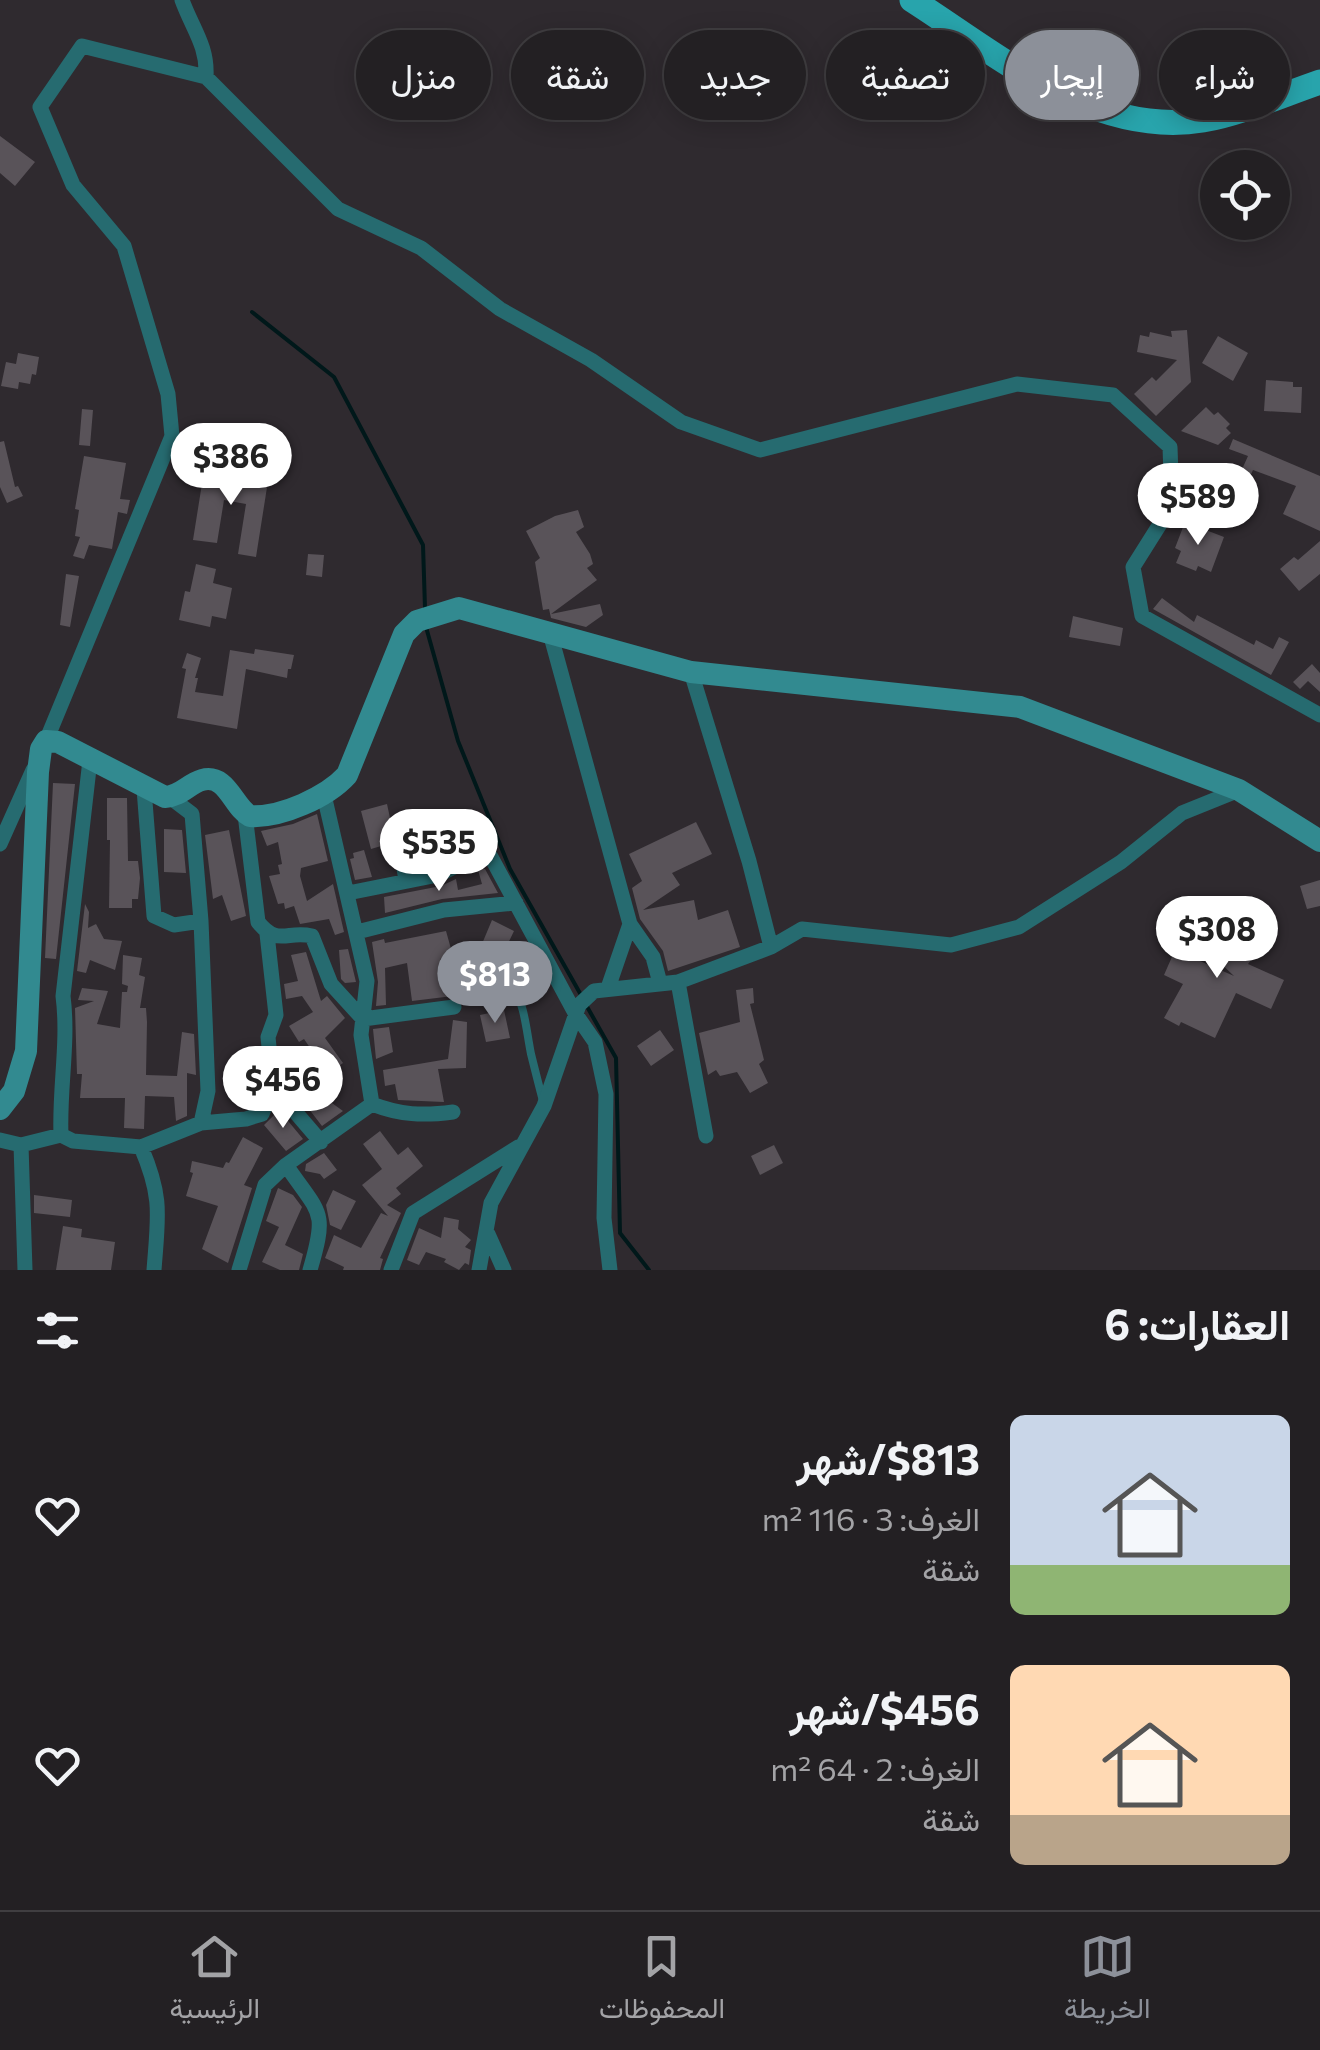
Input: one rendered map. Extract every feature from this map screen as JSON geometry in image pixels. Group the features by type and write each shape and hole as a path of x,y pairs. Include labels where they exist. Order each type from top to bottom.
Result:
{"main road":[{"path":"912,0 1040,82 1104,112 1156,122 1204,120 1320,82"},
{"path":"0,1109 14,1091 26,1051 43,748 58,742 144,789 172,798 198,781 219,782 245,814 259,817 324,795 347,774 398,645 417,621 458,608 691,672 1020,707 1240,790 1320,841"}],"street":[{"path":"182,0 202,39 206,77"},
{"path":"0,844 172,436 168,394 124,246 73,184 40,106 82,46 206,77 338,209 421,248 500,309 591,360 680,422 760,450 1017,384 1113,395 1170,448 1172,506 1134,567 1142,616 1320,715"},
{"path":"550,633 630,924 652,957 660,983"},
{"path":"691,672 771,947"},
{"path":"61,1135 64,996 90,760"},
{"path":"144,789 154,916 174,925 201,921"},
{"path":"601,989 678,982 771,947 802,929 951,945 1018,927 1121,862 1182,813 1240,790"},
{"path":"324,795 367,980 361,1035 372,1104"},
{"path":"172,798 192,814 208,1091 201,1123"},
{"path":"0,1140 22,1144 61,1135 73,1142 141,1146 201,1123 262,1114 273,1086 268,1038 276,1015 267,934 258,922 245,814"},
{"path":"399,841 406,880"},
{"path":"348,893 438,874 466,861 491,858 594,1042 606,1094 604,1218 610,1270"},
{"path":"357,932 444,910 516,904"},
{"path":"479,1270 491,1203 544,1106 578,1009 601,989 630,924"},
{"path":"267,934 280,938 312,936 330,984 363,1019"},
{"path":"678,982 706,1136"},
{"path":"363,1019 454,1007"},
{"path":"273,1086 321,1142"},
{"path":"372,1104 400,1114 453,1112"},
{"path":"240,1270 265,1185 286,1165 372,1104"},
{"path":"22,1144 25,1270"},
{"path":"391,1270 412,1213 523,1144"},
{"path":"141,1146 156,1184 159,1208 154,1270"},
{"path":"286,1165 321,1215 321,1233 310,1270"},
{"path":"488,1234 504,1270"}],"lane":[{"path":"469,966 491,970 516,992 526,1014 544,1106"}],"building":[{"path":"0,136 35,162 15,186 0,173"},
{"path":"1187,330 1191,382 1156,416 1134,394 1152,377 1156,381 1177,360 1137,352 1140,335 1149,337 1150,332 1172,337 1171,331"},
{"path":"1218,336 1248,353 1233,381 1202,363"},
{"path":"18,353 39,357 36,375 32,374 30,384 19,382 18,389 1,386 6,362 16,364"},
{"path":"1266,380 1293,382 1293,387 1302,387 1301,413 1264,411"},
{"path":"1206,407 1230,424 1226,428 1231,433 1218,445 1181,431"},
{"path":"82,409 93,410 90,446 79,445"},
{"path":"1233,439 1320,476 1320,531 1283,514 1296,486 1253,470 1236,507 1208,493 1218,472 1225,476 1228,470 1239,476 1248,456 1229,449"},
{"path":"4,441 15,487 23,496 7,503 0,487 0,442"},
{"path":"84,456 126,463 120,499 130,500 127,514 118,512 112,549 89,545 84,559 73,556 80,537 75,536 79,510 75,509"},
{"path":"204,471 268,481 256,557 238,554 246,504 224,500 217,543 193,540"},
{"path":"578,510 584,527 576,532 590,554 593,564 587,568 597,580 551,614 600,604 603,615 586,627 551,618 549,609 543,610 535,562 540,558 526,531 555,516"},
{"path":"1185,522 1224,537 1211,572 1176,563 1181,551 1175,548"},
{"path":"1320,541 1320,574 1299,591 1280,569"},
{"path":"308,554 324,555 322,577 306,575"},
{"path":"196,564 216,569 213,583 232,588 226,619 212,616 210,627 179,620"},
{"path":"66,574 79,576 70,627 60,625"},
{"path":"1162,598 1194,622 1197,615 1254,645 1256,640 1273,649 1279,637 1289,642 1271,675 1153,609"},
{"path":"1073,616 1123,628 1120,646 1069,637"},
{"path":"255,649 294,655 291,669 287,678 246,669 237,729 177,718 187,653 201,658 195,692 223,696 230,650 254,654"},
{"path":"1312,664 1320,673 1320,692 1308,681 1300,689 1293,682"},
{"path":"53,783 75,784 56,959 45,958"},
{"path":"107,798 127,798 128,861 138,861 140,878 138,899 132,899 132,908 109,908"},
{"path":"387,804 393,832 388,844 371,849 361,811"},
{"path":"317,814 328,861 301,868 300,876 307,901 333,884 344,932 335,935 329,919 300,924 294,906 285,909 284,903 278,904 269,876 280,874 278,842 267,846 261,831"},
{"path":"696,822 712,854 672,873 680,885 643,910 694,900 698,920 728,910 740,947 668,971 663,951 640,919 632,888 642,881 629,854"},
{"path":"164,829 182,830 186,873 164,872"},
{"path":"229,830 246,916 231,921 222,895 213,899 205,835"},
{"path":"440,837 448,858 416,868 412,850"},
{"path":"364,850 372,877 355,880 350,859 354,858 353,853"},
{"path":"485,869 498,893 442,899 385,913 384,897 441,886 456,879 458,890 482,884 478,870"},
{"path":"1320,880 1320,906 1307,909 1300,886"},
{"path":"85,904 88,928 96,924 104,939 122,941 115,970 90,960 86,973 77,971"},
{"path":"1209,917 1254,956 1248,964 1284,980 1271,1009 1236,993 1215,1038 1164,1018 1183,984 1164,975 1175,950 1234,976 1191,935"},
{"path":"492,920 514,931 504,952 494,947 489,956 479,951"},
{"path":"446,931 453,956 440,959 446,978 456,976 462,998 412,1001 407,963 385,968 386,1005 376,1006 378,982 372,942"},
{"path":"348,949 356,982 345,983 341,979 339,950"},
{"path":"306,952 321,1001 327,996 345,1018 325,1038 343,1063 328,1074 304,1039 299,1042 289,1026 313,1012 302,996 286,999 284,984 298,981 291,955"},
{"path":"123,955 142,958 139,975 145,977 140,1008 146,1008 146,1075 177,1076 182,1032 194,1034 196,1075 187,1073 187,1116 176,1121 174,1097 145,1096 144,1129 124,1128 125,1098 80,1098 82,1074 77,1074 75,1008 94,1001 78,1000 82,988 108,991 97,1024 120,1028 122,992 127,992 128,986 122,984"},
{"path":"753,988 754,1003 750,1004 764,1060 759,1064 768,1083 750,1093 737,1072 720,1076 716,1070 708,1075 699,1033 740,1022 736,990"},
{"path":"504,1010 510,1038 486,1042 480,1015"},
{"path":"453,1020 467,1022 466,1068 438,1069 444,1102 398,1100 395,1084 385,1086 383,1070 448,1059"},
{"path":"389,1027 393,1052 376,1059 373,1029"},
{"path":"660,1030 674,1050 651,1066 637,1046"},
{"path":"285,1064 304,1072 300,1080 343,1111 322,1126 302,1100 304,1096 284,1081"},
{"path":"279,1110 303,1139 286,1151 264,1125"},
{"path":"380,1131 398,1155 408,1147 423,1166 396,1188 401,1194 387,1205 401,1213 380,1258 380,1270 343,1270 344,1267 325,1258 334,1235 361,1248 381,1213 388,1216 362,1185 382,1169 363,1144"},
{"path":"243,1137 263,1148 244,1185 252,1188 228,1263 202,1249 218,1206 186,1196 193,1173 192,1161 223,1168"},
{"path":"774,1145 783,1163 760,1175 751,1156"},
{"path":"324,1153 337,1170 324,1179 320,1174 305,1171 306,1164"},
{"path":"278,1188 293,1195 302,1207 285,1245 303,1254 299,1270 280,1270 262,1262 279,1227 266,1221"},
{"path":"333,1190 356,1201 341,1230 330,1225 326,1205"},
{"path":"34,1195 72,1200 70,1217 34,1213"},
{"path":"444,1217 459,1220 458,1229 471,1240 465,1247 471,1250 469,1265 465,1263 459,1270 444,1262 446,1259 426,1252 419,1265 407,1260 419,1228 441,1238"},
{"path":"63,1226 82,1229 81,1237 115,1242 111,1270 56,1270"}],"waterway":[{"path":"252,312 334,377 423,545 425,608"},
{"path":"426,627 458,741 510,869 581,995"},
{"path":"585,1003 616,1058 620,1233 649,1270"}]}
